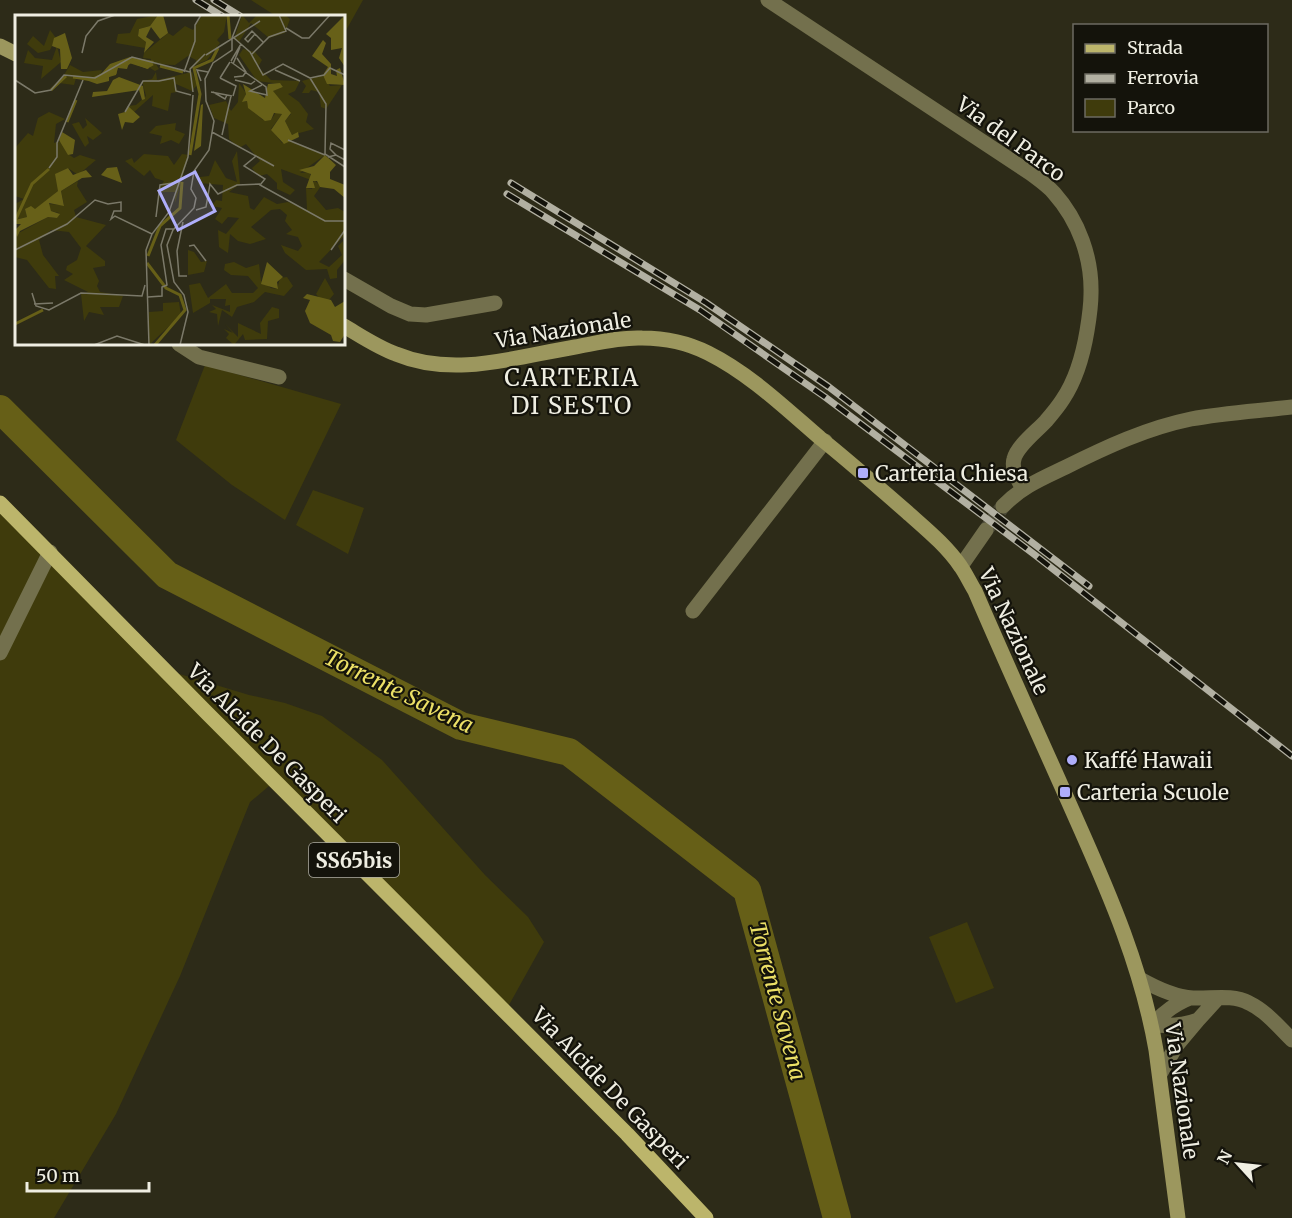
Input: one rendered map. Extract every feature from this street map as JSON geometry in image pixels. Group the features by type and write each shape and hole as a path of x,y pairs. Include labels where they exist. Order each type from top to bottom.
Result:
{"main road":[{"path":"0,46 15,54"},
{"name":"Via Nazionale","path":"345,327 374,345 398,355 426,363 457,366 499,362 619,339 641,337 685,344 706,352 752,380 825,441 925,528 961,566 975,591 1104,882 1140,979 1152,1025 1160,1074 1178,1218"},
{"name":"Via Alcide De Gasperi","path":"0,502 619,1126 706,1218"}],"street":[{"name":"Via del Parco","path":"768,0 1030,173 1053,192 1065,206 1075,224 1083,242 1091,282 1089,315 1082,357 1064,398 1047,420 1018,449 1014,457 1013,465 1023,489"},
{"name":"Via Nazionale","path":"345,280 391,306 410,314 426,315 495,303"},
{"path":"181,345 199,357 279,377"},
{"path":"1004,506 1023,489 1098,452 1158,428 1212,416 1292,406"},
{"path":"693,611 825,441"},
{"path":"961,566 986,530"},
{"path":"0,653 50,552"},
{"path":"1140,979 1174,994 1190,998 1230,998 1248,1002 1263,1012 1292,1040"},
{"path":"1152,1025 1170,1008 1190,998"},
{"path":"1160,1074 1178,1044 1218,998"},
{"path":"1152,1025 1179,1025 1198,1020"}],"green space":[{"path":"251,0 363,0 345,32 345,15 274,15"},
{"path":"205,365 341,404 285,520 232,485 176,440"},
{"path":"313,490 364,508 348,554 296,525"},
{"path":"0,502 173,672 249,695 285,703 322,716 382,760 485,875 528,917 544,942 504,1014 269,786 250,802 180,976 116,1114 54,1218 0,1218"},
{"path":"967,922 994,988 956,1003 929,937"}],"waterway":[{"name":"Torrente Savena","path":"0,409 167,575 461,726 569,752 747,890 837,1218"}],"tunnel":[{"path":"986,530 1003,506"}],"railway":[{"path":"196,0 220,15"},
{"path":"214,0 238,15"},
{"path":"511,183 705,302 829,387 1089,586"},
{"path":"507,194 700,310 825,397 1035,555 1292,756"}],"place":[{"name":"Carteria Chiesa","path":"863,473"},
{"name":"Kaffé Hawaii","path":"1072,760"},
{"name":"Carteria Scuole","path":"1065,792"}],"district":[{"name":"CARTERIA DI SESTO","path":"572,391"}]}
